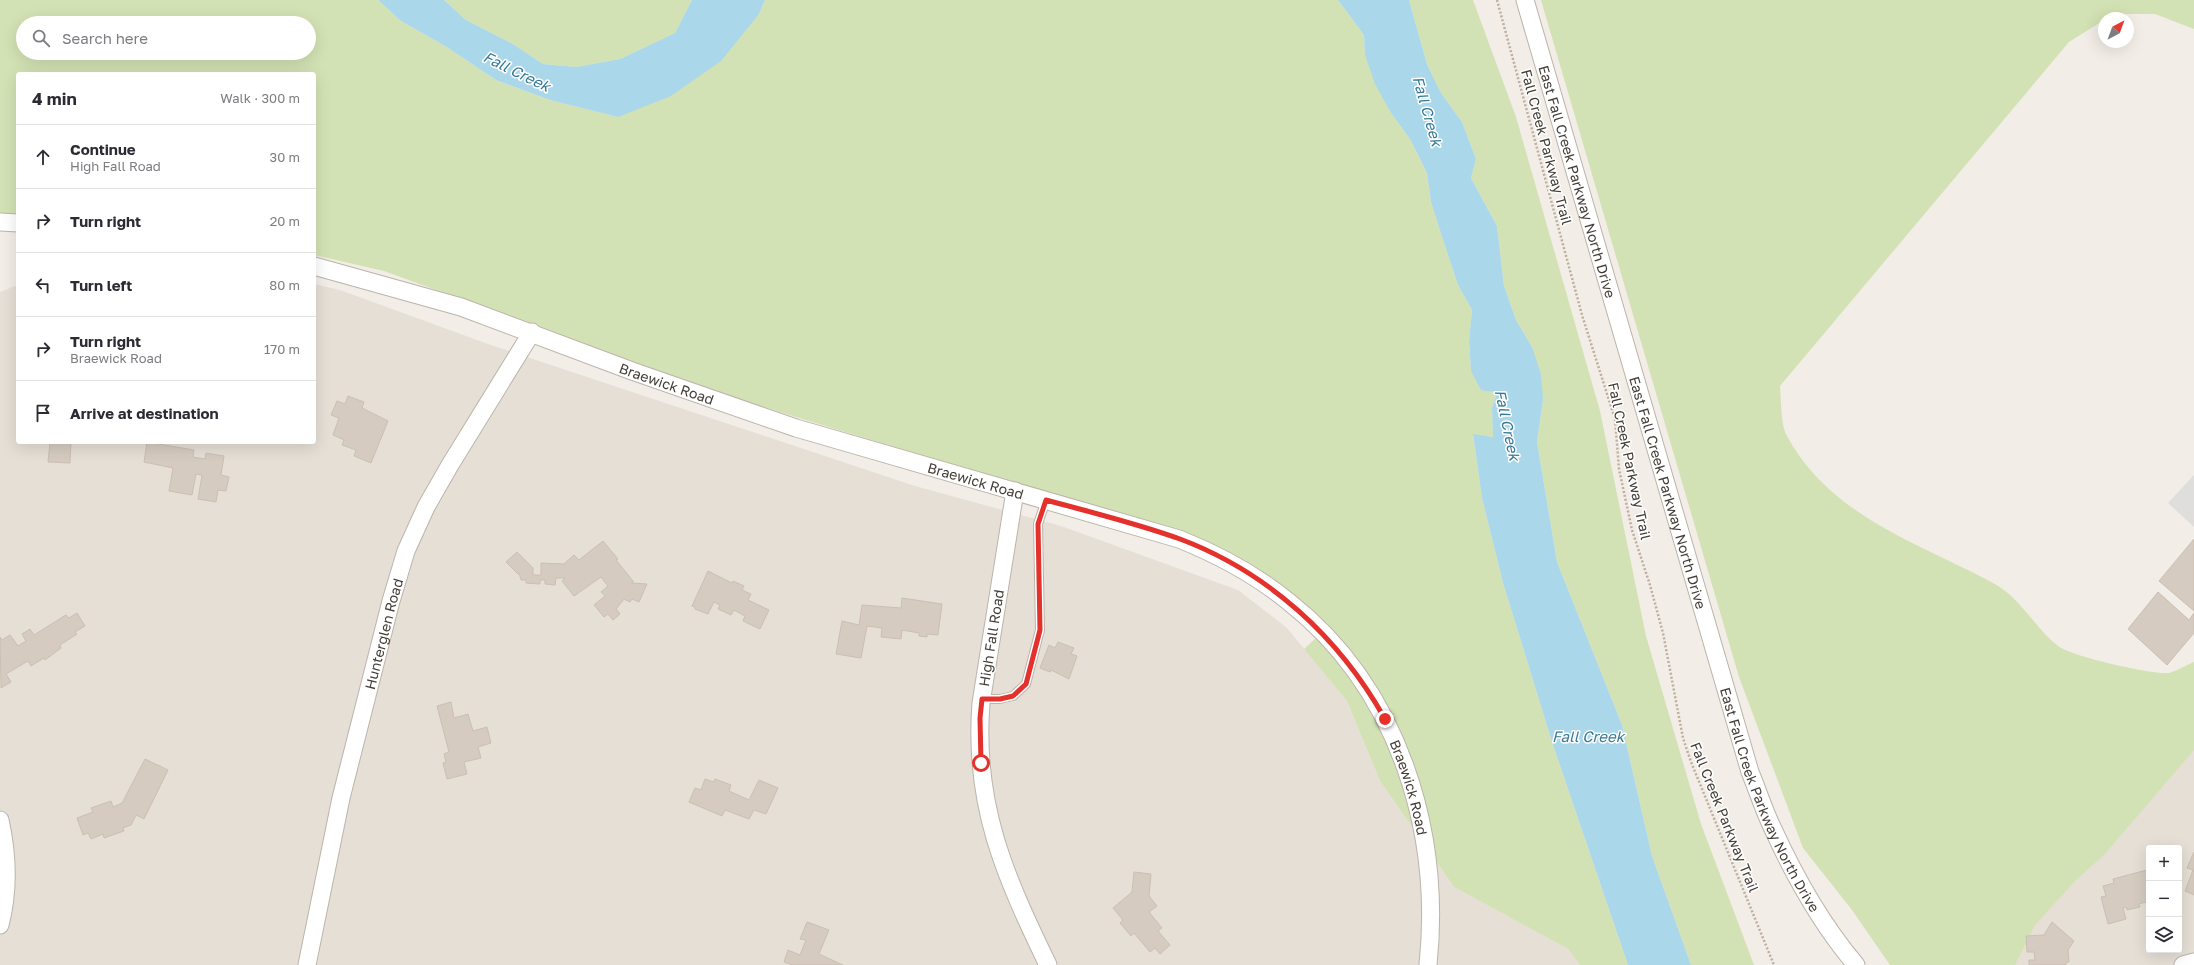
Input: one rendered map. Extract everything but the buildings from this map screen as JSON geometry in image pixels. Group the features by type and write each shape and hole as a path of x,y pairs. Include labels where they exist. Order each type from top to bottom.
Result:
{"street":[{"name":"East Fall Creek Parkway North Drive","path":"1525,0 1750,772 1773,831 1798,878 1839,942 1856,965"},
{"path":"0,222 16,223"},
{"name":"Braewick Road","path":"316,267 432,297 532,332 753,414 1179,539 1234,564 1290,603 1323,634 1343,656 1385,719 1406,768 1417,804 1427,850 1431,888 1431,928 1428,965"},
{"name":"Hunterglen Road","path":"307,965 341,798 391,601 406,551 426,507 532,332"},
{"name":"High Fall Road","path":"1015,491 982,699 980,718 981,763 984,794 990,824 1012,889 1048,965"},
{"path":"0,820 7,870 5,904 0,925"},
{"path":"2183,965 2194,962"}],"lane":[{"path":"982,699 1000,699 1013,696 1026,684 1040,630 1038,530 1046,500"}],"path":[{"name":"Fall Creek Parkway Trail","path":"1497,0 1578,301 1615,418 1619,469 1623,490 1632,530 1650,585 1663,633 1683,738 1691,762 1774,965"}],"shaded area":[{"path":"316,284 340,290 488,344 915,486 1061,526 1238,590 1287,628 1347,701 1380,781 1454,887 1568,949 1580,965 0,965 0,292 16,286 16,444 316,444"},
{"path":"2194,475 2194,527 2168,503"},
{"path":"2194,702 2194,965 1961,965"}],"green space":[{"path":"0,0 378,0 401,21 445,46 496,80 550,100 618,117 759,14 765,0 1338,0 1364,35 1365,55 1391,113 1410,139 1427,173 1431,202 1443,240 1458,285 1472,310 1469,341 1471,371 1496,397 1492,408 1493,437 1473,435 1482,498 1503,583 1553,745 1628,965 1580,965 1568,949 1454,887 1380,781 1347,701 1304,649 1329,626 1281,584 1220,547 718,393 384,271 316,255 316,72 16,72 16,216 0,214"},
{"path":"444,0 692,0 675,33 620,59 576,67 543,64 513,44 466,20"},
{"path":"1409,0 1473,0 1516,117 1600,411 1646,636 1701,824 1754,965 1691,965 1652,856 1622,725 1557,562 1537,442 1543,400 1532,347 1516,320 1504,286 1497,226 1471,178 1476,159 1462,122 1441,93 1427,64"},
{"path":"1541,0 2194,0 2194,29 2155,14 2134,14 2134,12 2098,12 2098,24 2069,42 1780,386 1784,430 1804,462 1826,486 1850,506 1877,524 2003,589 2058,646 2078,655 2130,668 2160,673 2169,673 2194,662 2194,750 2104,855 2076,880 2035,925 2015,965 1890,965 1852,910 1803,848 1739,677"}],"water":[{"name":"Fall Creek","path":"378,0 444,0 466,20 513,44 543,64 576,67 620,59 675,33 692,0 765,0 759,14 721,61 671,96 618,117 550,100 496,80 445,46 401,21"},
{"name":"Fall Creek","path":"1338,0 1409,0 1427,64 1441,93 1462,122 1476,159 1471,178 1497,226 1504,286 1516,320 1532,347 1541,374 1543,400 1537,442 1557,562 1622,725 1652,856 1691,965 1628,965 1553,745 1503,583 1482,498 1473,434 1493,437 1492,408 1496,397 1492,392 1481,390 1471,371 1469,341 1472,310 1458,285 1443,240 1431,202 1427,173 1410,139 1391,113 1375,84 1365,55 1364,35"}],"route":[{"path":"981,763 980,718 982,699 1000,699 1013,696 1019,691 1026,684 1036,652 1040,630 1039,565 1037,543 1038,524 1046,500 1179,539 1234,564 1253,576 1290,603 1323,634 1343,656 1385,719"}]}
